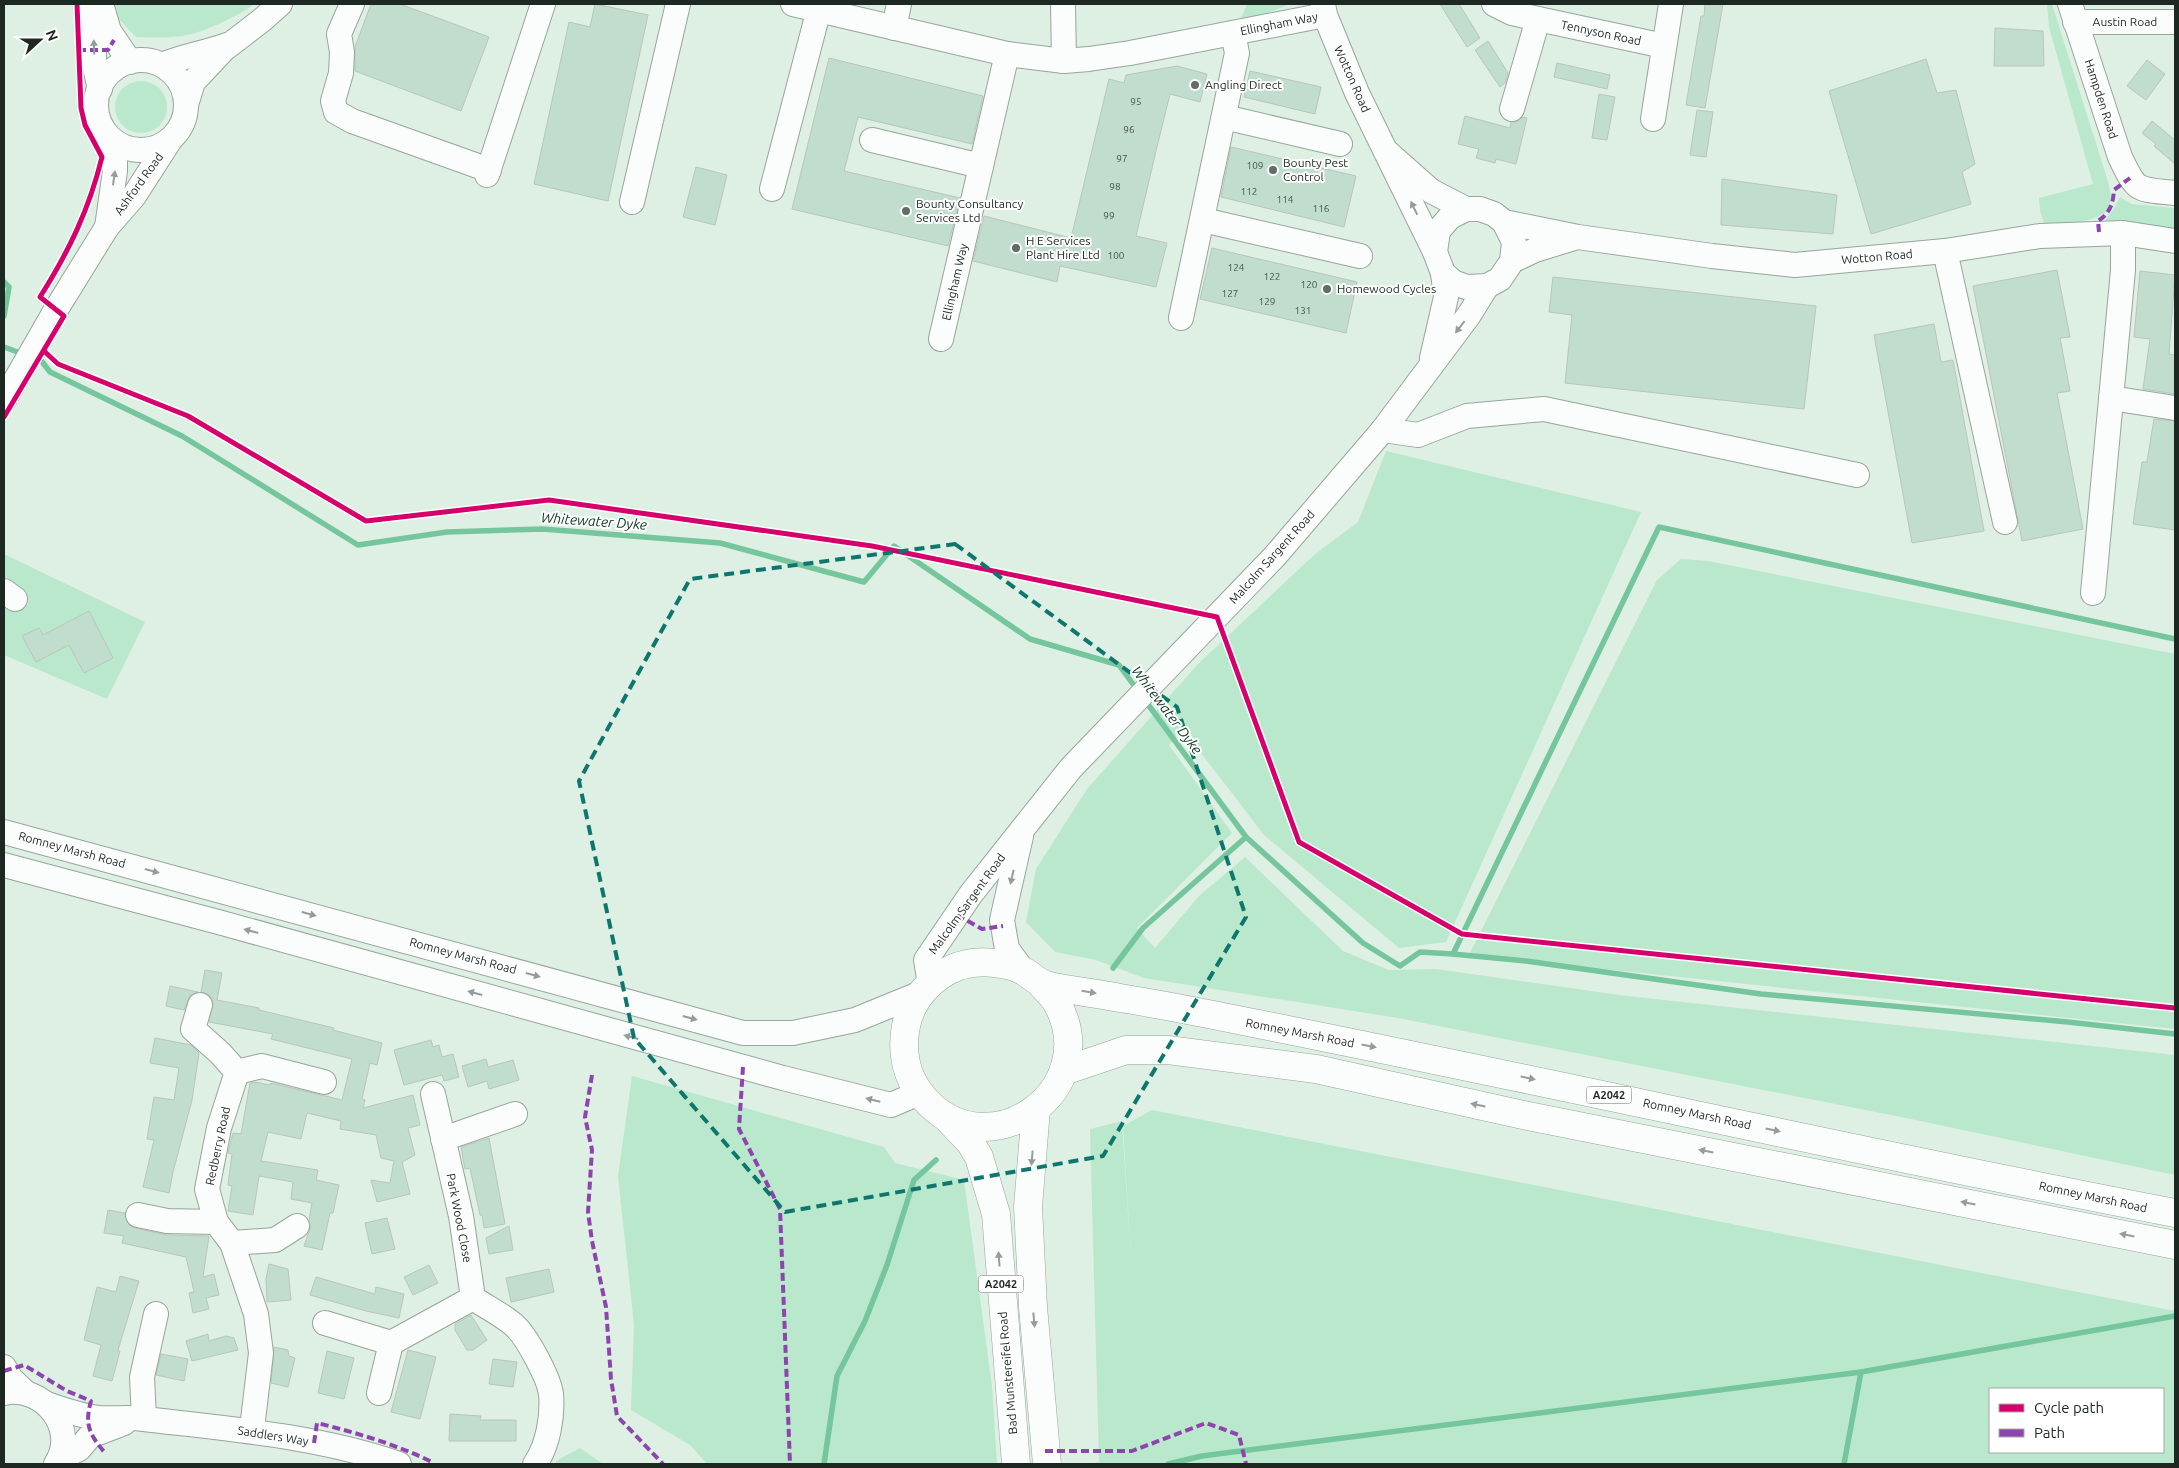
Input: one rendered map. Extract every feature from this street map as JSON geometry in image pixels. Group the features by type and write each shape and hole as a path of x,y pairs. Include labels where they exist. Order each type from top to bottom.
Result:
{"main road":[{"path":"980,962 1003,964 1033,978 1056,1002 1065,1024 1068,1047 1064,1071 1053,1092 1036,1110 1016,1121 993,1127 969,1125 946,1117 931,1106 919,1093 907,1069 903,1043 908,1017 925,989 938,977 958,966 980,962"},
{"name":"Romney Marsh Road","path":"1033,978 1473,1067 2175,1213"},
{"path":"1064,1071 1126,1050 1168,1050 1316,1069 1528,1116 2175,1245"},
{"name":"A2042","path":"1036,1110 1028,1207 1033,1307 1047,1464"},
{"name":"Bad Munstereifel Road","path":"946,1117 970,1142 979,1157 996,1214 1016,1464"}],"street":[{"path":"93,4 94,63 100,89"},
{"path":"101,4 109,31 130,62"},
{"path":"186,105 180,82 172,72 162,65 146,61 130,62 117,67 107,77 100,89 96,103 98,118 104,131 120,145 130,149 151,149 170,140 182,124 194,82 231,44 280,4"},
{"path":"352,4 339,34 342,52 341,73 333,101 336,112 352,121 488,172 543,4"},
{"path":"632,202 678,4"},
{"path":"894,28 899,4"},
{"path":"1063,4 1064,61"},
{"name":"Tennyson Road","path":"1494,4 1512,13 1664,46"},
{"path":"1653,119 1671,4"},
{"path":"772,189 804,6"},
{"name":"Ellingham Way","path":"804,6 1006,54 1064,61 1089,60 1233,33 1324,9"},
{"name":"Wotton Road","path":"1324,9 1356,93 1387,152 1439,262"},
{"name":"Austin Road","path":"2073,13 2175,22"},
{"name":"Hampden Road","path":"2073,13 2120,157 2130,178 2141,190 2175,193"},
{"path":"1512,109 1538,19"},
{"name":"Ellingham Way","path":"1181,318 1237,52 1233,33"},
{"path":"162,65 182,56 213,50 231,44"},
{"name":"Ellingham Way","path":"941,339 1006,54"},
{"path":"1224,117 1340,144"},
{"name":"Ashford Road","path":"104,131 115,158 107,226"},
{"name":"Ashford Road","path":"4,400 22,367 39,342 56,308 107,226 134,196 170,140"},
{"path":"872,140 981,166"},
{"name":"Wotton Road","path":"1387,152 1431,191 1466,209 1480,209 1494,214 1504,222 1578,236 1712,256 1795,265 1945,251 2040,236 2123,232 2175,241"},
{"path":"1466,209 1450,217 1438,232 1439,262 1453,282 1466,287 1487,286"},
{"path":"1203,220 1360,256"},
{"path":"1504,222 1514,242 1512,261"},
{"path":"2093,593 2123,270 2123,232"},
{"name":"Wotton Road","path":"1487,286 1500,279 1512,261 1535,250 1578,236"},
{"path":"1945,251 2005,522"},
{"name":"Malcolm Sargent Road","path":"1431,365 1446,297 1439,262"},
{"name":"Malcolm Sargent Road","path":"925,989 926,960 971,894 1071,768 1275,556 1384,430 1469,315 1487,286"},
{"path":"2111,398 2175,408"},
{"path":"1384,430 1418,435 1467,416 1544,409 1857,475"},
{"name":"Malcolm Sargent Road","path":"1023,829 1002,920 1008,948 1033,978"},
{"name":"Romney Marsh Road","path":"4,832 184,879 743,1033 793,1033 855,1020 925,989"},
{"path":"4,865 222,923 783,1078 891,1105 919,1093"},
{"path":"200,1004 193,1029 220,1053 237,1072 262,1066 324,1082"},
{"name":"Redberry Road","path":"237,1072 219,1128 207,1189 216,1222 232,1243 256,1314 261,1354 253,1420 249,1431"},
{"name":"Park Wood Close","path":"433,1094 461,1216 473,1298"},
{"path":"443,1139 515,1114"},
{"path":"138,1215 167,1221 216,1222"},
{"path":"232,1243 275,1240 297,1226"},
{"path":"325,1323 391,1343 473,1298 515,1327 536,1356 551,1393 550,1424 542,1454 535,1464"},
{"path":"142,1419 142,1377 156,1314"},
{"path":"379,1394 391,1343"},
{"name":"Saddlers Way","path":"4,1367 11,1379 15,1393 42,1400 47,1404 72,1413 99,1418 142,1419 249,1431 366,1459 399,1464"},
{"path":"47,1404 54,1411 61,1426 63,1442 58,1462"},
{"name":"Saddlers Way","path":"58,1462 79,1449 90,1436 107,1428 142,1419"}],"highlighted area":[{"path":"955,544 1177,707 1246,917 1103,1156 785,1212 634,1038 579,781 690,579"}],"green space":[{"path":"114,4 254,4 230,19 201,31 183,36 136,37 115,15"},
{"path":"1247,4 1290,4 1263,15 1241,18"},
{"path":"2047,4 2052,4 2110,189 2110,197 2109,206 2099,216 2081,222 2045,226 2040,211 2039,198 2093,184 2049,27"},
{"path":"136,81 146,81 156,85 163,92 167,107 163,122 156,129 146,133 136,133 126,129 119,122 115,112 115,102 119,92 126,85"},
{"path":"2120,197 2131,204 2175,208 2175,231 2120,221 2104,222"},
{"path":"1386,451 1641,512 1446,942 1399,948 1264,835 1182,728 1169,745 1232,833 1137,928 1155,948 1199,896 1245,857 1343,951 1389,970 1436,969 1627,996 2175,1055 2175,1175 1906,1118 1398,1018 1144,978 1096,960 1055,952 1026,922 1036,869 1087,789 1198,664 1314,555 1358,522"},
{"path":"4,554 145,622 107,699 4,655","holes":["89,611 113,658 84,673 69,645 36,662 22,636 39,628 43,635"]},
{"path":"1681,559 1708,561 2175,654 2175,1029 1469,955 1657,580"},
{"path":"632,1076 884,1147 895,1163 964,1180 992,1386 997,1464 707,1464 690,1445 631,1410 634,1325 618,1176"},
{"path":"1152,1110 2175,1311 2175,1464 1089,1464 1099,1462 1090,1129 1122,1121 1132,1274 1123,1126"},
{"path":"580,1448 603,1464 556,1464 556,1461"}],"building":[{"path":"371,4 400,4 489,37 461,111 355,71 355,47"},
{"path":"595,4 648,15 608,201 534,184 569,22 590,27"},
{"path":"1440,4 1459,4 1480,38 1467,47"},
{"path":"1705,4 1723,4 1705,108 1686,105 1701,16 1704,16"},
{"path":"1995,28 2043,31 2044,66 1994,66"},
{"path":"1488,41 1508,73 1505,83 1500,87 1475,50"},
{"path":"829,58 983,96 972,144 858,117 844,171 960,198 948,246 792,209"},
{"path":"1926,59 1937,93 1956,90 1975,164 1962,172 1971,204 1871,234 1829,91"},
{"path":"2147,60 2165,74 2146,100 2127,86"},
{"path":"1557,63 1610,75 1607,89 1554,77"},
{"path":"1177,66 1207,74 1200,102 1170,94 1156,151 1136,236 1167,243 1156,287 1060,266 1057,282 973,261 984,216 1071,238 1109,79 1124,83 1126,75"},
{"path":"1250,71 1321,87 1315,114 1244,97"},
{"path":"1599,94 1615,97 1607,140 1592,138"},
{"path":"1697,110 1713,112 1706,157 1690,155"},
{"path":"1465,116 1510,128 1511,122 1516,122 1523,117 1527,118 1516,164 1496,159 1495,163 1476,158 1479,149 1458,144"},
{"path":"2152,121 2175,140 2175,164 2154,146 2156,144 2142,133"},
{"path":"1231,147 1356,176 1344,227 1221,197"},
{"path":"696,167 727,175 715,225 683,217"},
{"path":"1722,179 1837,195 1833,234 1721,225"},
{"path":"1212,248 1357,282 1346,333 1200,299"},
{"path":"2057,270 2070,337 2060,338 2070,391 2057,393 2083,529 2022,541 1973,286"},
{"path":"2140,271 2175,275 2169,354 2175,355 2175,394 2143,389 2150,339 2134,337"},
{"path":"1553,277 1816,306 1804,409 1565,383 1572,315 1549,312"},
{"path":"1934,324 1941,362 1953,360 1984,531 1912,543 1874,335"},
{"path":"2154,419 2175,421 2175,530 2133,524 2142,462 2147,462"},
{"path":"89,611 113,658 84,673 69,645 36,662 22,636 39,628 43,635"},
{"path":"205,970 222,973 217,1000 259,1008 259,1010 334,1028 333,1030 382,1043 377,1065 370,1063 362,1099 365,1100 363,1108 413,1095 420,1125 408,1128 415,1155 402,1162 410,1194 377,1202 371,1180 390,1183 394,1161 381,1158 376,1135 340,1129 341,1121 307,1113 301,1139 268,1132 261,1161 318,1170 316,1180 339,1185 333,1213 330,1213 322,1250 304,1246 311,1226 309,1220 312,1203 291,1199 293,1182 259,1176 253,1215 228,1211 232,1186 228,1185 232,1154 228,1153 233,1133 241,1134 250,1083 270,1085 271,1083 342,1100 352,1059 271,1039 273,1034 209,1022 213,1001 210,995 201,992"},
{"path":"170,986 198,992 190,995 184,1010 166,1006"},
{"path":"155,1038 191,1045 199,1053 192,1100 169,1193 143,1187 154,1140 147,1139 154,1097 174,1100 179,1068 150,1063"},
{"path":"431,1040 433,1047 439,1045 442,1057 453,1054 459,1077 444,1081 442,1075 404,1085 394,1050"},
{"path":"486,1059 488,1067 513,1060 519,1080 489,1089 487,1081 468,1087 462,1066"},
{"path":"489,1138 505,1224 484,1228 470,1168 465,1169 461,1147"},
{"path":"108,1210 125,1213 129,1225 135,1228 167,1235 209,1236 203,1277 214,1274 219,1295 206,1298 209,1309 193,1313 189,1293 194,1292 186,1257 122,1243 124,1236 104,1233"},
{"path":"387,1218 395,1249 372,1254 365,1223"},
{"path":"509,1226 513,1250 489,1254 486,1238"},
{"path":"269,1264 288,1269 291,1300 267,1302 266,1279"},
{"path":"429,1265 438,1283 413,1295 404,1277"},
{"path":"549,1269 554,1292 511,1302 506,1278"},
{"path":"120,1276 139,1281 118,1350 120,1351 112,1381 93,1376 101,1345 84,1340 97,1287 116,1292"},
{"path":"316,1277 375,1294 376,1287 404,1294 399,1318 310,1295"},
{"path":"471,1315 487,1340 473,1350 467,1350 455,1330 455,1324"},
{"path":"208,1334 209,1341 226,1336 234,1338 238,1350 192,1361 186,1341"},
{"path":"274,1347 288,1350 289,1356 295,1358 288,1387 271,1383"},
{"path":"408,1350 436,1357 420,1419 391,1412"},
{"path":"327,1351 354,1358 344,1399 318,1393"},
{"path":"161,1354 188,1359 184,1381 156,1375"},
{"path":"493,1359 517,1362 513,1387 489,1384"},
{"path":"450,1414 481,1416 480,1420 516,1420 516,1441 449,1441"}],"waterway":[{"name":"Whitewater Dyke","path":"4,282 9,287 4,316"},
{"name":"Whitewater Dyke","path":"4,347 23,354"},
{"name":"Whitewater Dyke","path":"34,357 40,359 50,372 182,436 358,545 447,532 543,529 720,543 864,582 894,546 1030,639 1119,665 1138,691"},
{"path":"1453,954 1659,527 2175,639"},
{"path":"1144,699 1246,837 1363,943 1400,966 1420,952 1453,954 1526,961 1761,994 2068,1022 2175,1034"},
{"path":"1113,968 1143,928 1246,837"},
{"path":"824,1464 837,1376 865,1321 887,1265 914,1180 936,1160"},
{"path":"1168,1464 1202,1456 1861,1372 2175,1316"},
{"path":"1844,1464 1861,1372"}],"marked path":[{"path":"78,50 108,50 114,40"},
{"path":"2099,232 2098,221 2110,208 2114,190 2130,178"},
{"path":"957,915 982,929 1003,926"},
{"path":"743,1067 739,1129 780,1209 790,1464"},
{"path":"592,1075 585,1117 592,1150 588,1212 606,1307 611,1379 617,1416 663,1464"},
{"path":"4,1371 24,1365 67,1391 91,1401 88,1424 92,1435 106,1454"},
{"path":"314,1443 317,1423 376,1440 432,1462"},
{"path":"1045,1451 1132,1451 1206,1423 1239,1435 1246,1464"}],"cycle path":[{"path":"4,417 64,316 40,297 77,230 91,195 102,157 85,125 81,108 77,4"},
{"path":"44,351 58,364 188,416 366,521 549,500 872,546 1217,617 1299,842 1462,934 2175,1008"}],"place":[{"name":"Angling Direct","path":"1195,85"},
{"name":"Bounty Pest Control","path":"1273,170"},
{"name":"Bounty Consultancy Services Ltd","path":"906,211"},
{"name":"H E Services Plant Hire Ltd","path":"1016,248"},
{"name":"Homewood Cycles","path":"1327,289"}]}
